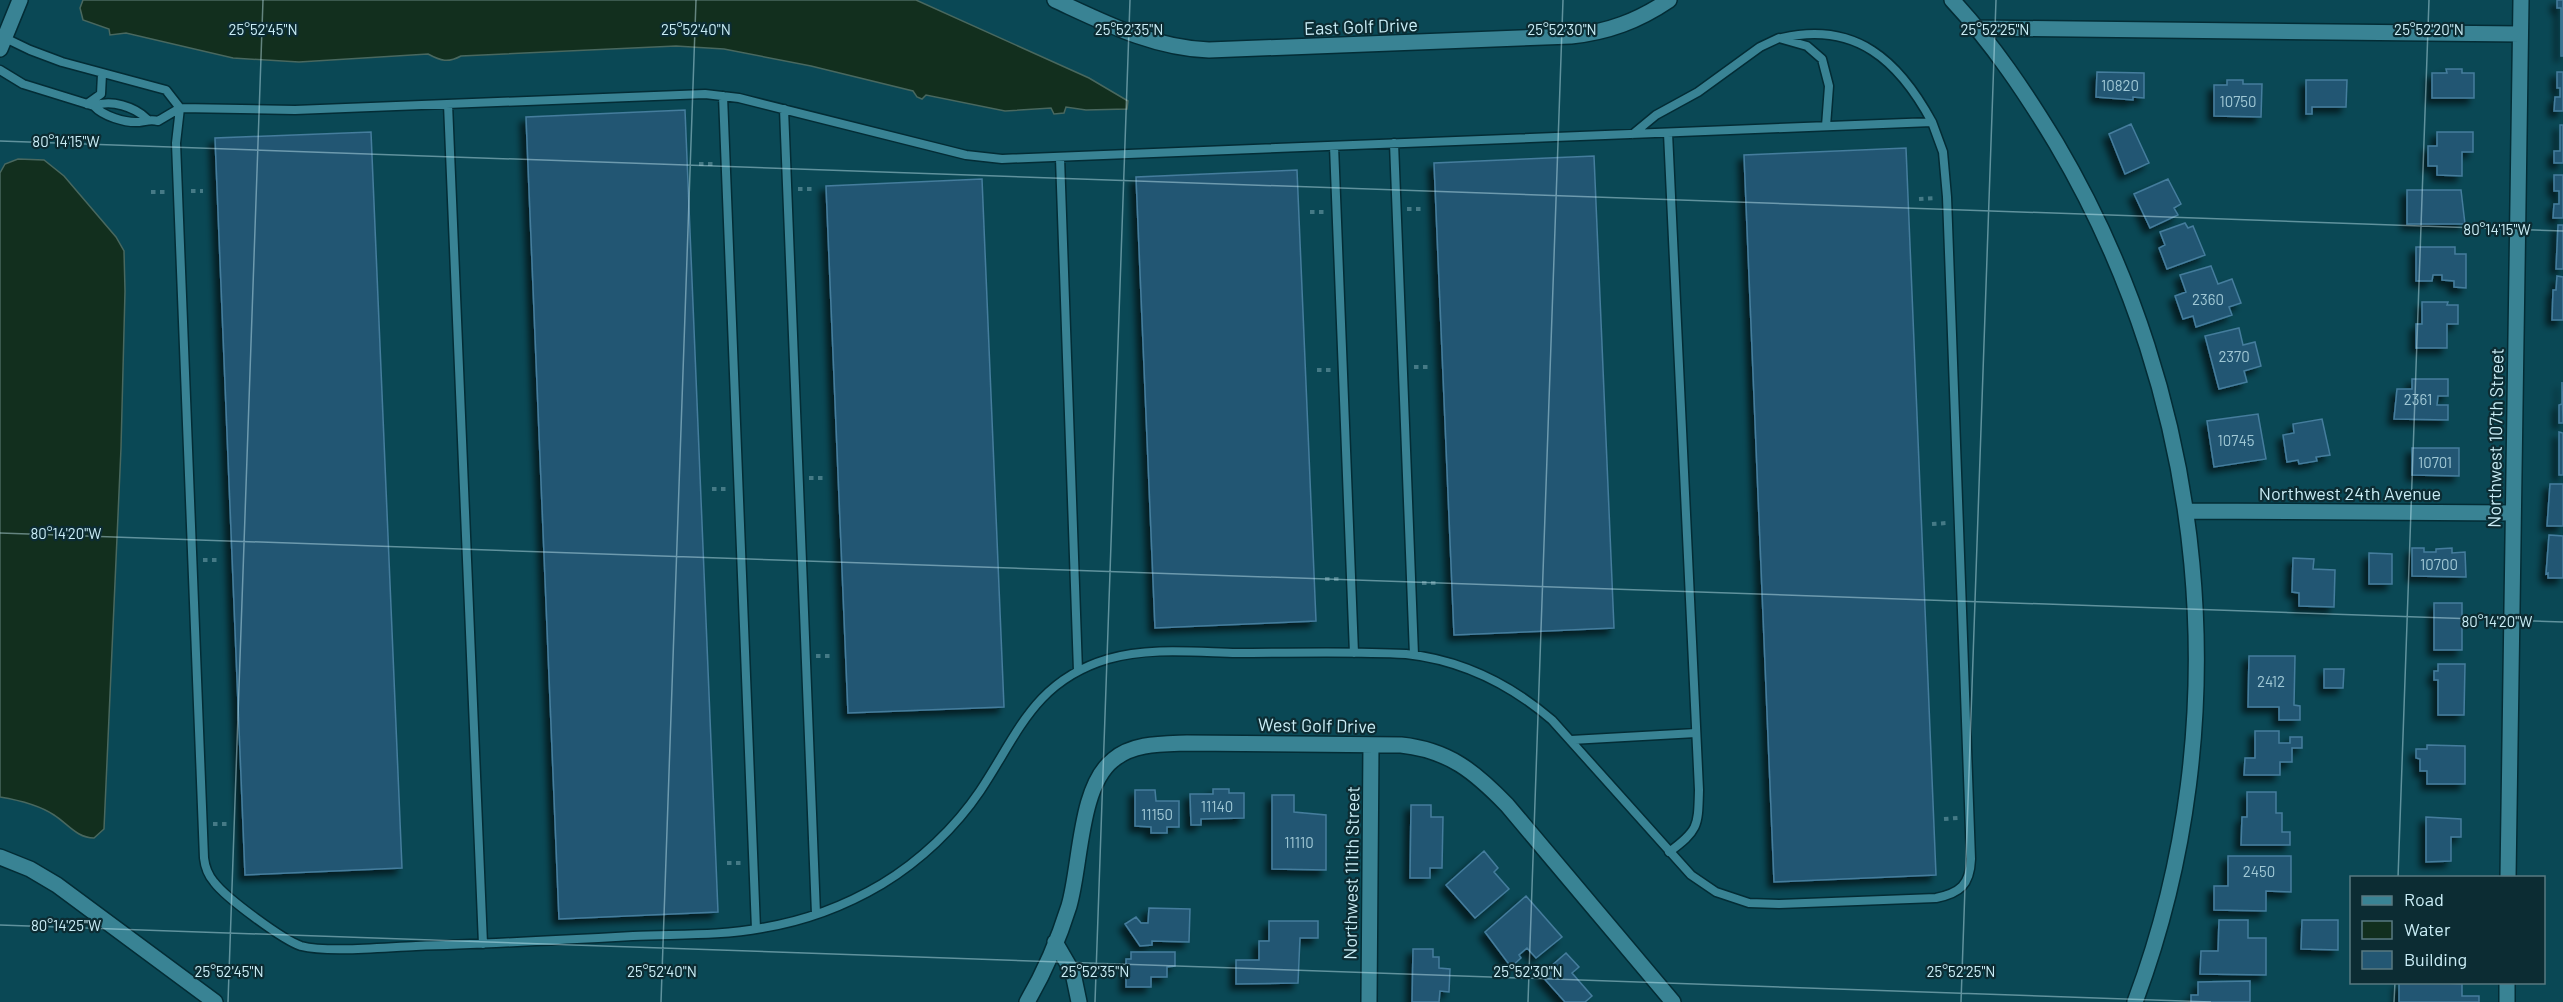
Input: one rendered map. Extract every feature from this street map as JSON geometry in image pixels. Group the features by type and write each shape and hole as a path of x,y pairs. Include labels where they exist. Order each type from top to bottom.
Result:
{"street":[{"path":"2,41 20,0"},
{"name":"East Golf Drive","path":"1055,0 1076,5 1151,42 1181,48 1209,50 1386,45 1570,36 1623,25 1652,12 1669,0"},
{"path":"1952,0 2008,68 2068,163 2112,253 2152,362 2175,448 2186,511 2197,628 2193,755 2174,875 2157,937 2135,1002"},
{"name":"Northwest 107th Street","path":"2508,876 2520,0"},
{"path":"1977,28 2520,34"},
{"name":"Northwest 24th Avenue","path":"2186,511 2513,513"},
{"name":"West Golf Drive","path":"1027,1002 1055,942 1068,907 1093,787 1105,767 1124,753 1146,746 1167,744 1401,745 1429,750 1458,762 1483,781 1508,805 1673,1002"},
{"name":"Northwest 111th Street","path":"1369,1002 1371,745"},
{"path":"0,857 42,875 215,1002"},
{"path":"1055,942 1073,973 1079,1002"},
{"path":"2507,984 2507,1002"}],"lane":[{"path":"2,41 102,74 166,90 180,108 176,143 205,865 211,879 224,893 291,942 304,946 378,947 483,944 756,929 816,914 855,899 885,882 925,852 950,829 970,804 1026,715 1048,692 1078,671 1107,659 1139,654 1414,655 1461,666 1494,680 1540,710 1571,740 1669,852 1703,885 1727,897 1749,903 1779,904 1936,898 1955,893 1967,880 1971,864 1945,167 1939,137 1908,84 1875,51 1854,41 1831,35 1804,34 1779,38 1760,46 1698,92 1656,115 1633,134"},
{"path":"1779,38 1807,46 1822,59 1829,86 1826,126"},
{"path":"0,70 23,84 90,105 102,114 138,122 147,119 158,121 180,108 295,111 680,94 723,96 966,155 1002,159 1932,122"},
{"path":"90,105 101,94 102,74"},
{"path":"723,96 756,929"},
{"path":"448,104 483,944"},
{"path":"784,109 816,914"},
{"path":"1668,133 1699,790 1696,820 1691,835 1669,852"},
{"path":"1394,143 1414,655"},
{"path":"1334,146 1354,653"},
{"path":"1060,158 1078,671"},
{"path":"1571,740 1696,733"}],"path":[{"path":"699,164 715,164"},
{"path":"797,189 812,189"},
{"path":"187,191 203,190"},
{"path":"151,192 166,192"},
{"path":"1919,199 1935,198"},
{"path":"1406,209 1422,208"},
{"path":"1310,212 1326,212"},
{"path":"1412,367 1428,367"},
{"path":"1317,370 1332,370"},
{"path":"806,478 823,478"},
{"path":"712,489 728,489"},
{"path":"1932,524 1948,523"},
{"path":"201,560 217,560"},
{"path":"1325,579 1340,579"},
{"path":"1421,584 1436,583"},
{"path":"815,657 830,656"},
{"path":"1944,819 1960,818"},
{"path":"212,824 228,824"},
{"path":"727,863 742,863"}],"water":[{"path":"83,0 916,0 1089,78 1128,101 1127,109 1086,110 1066,107 1064,113 1054,114 1051,108 1005,111 926,95 922,99 917,97 913,91 811,66 724,49 676,46 461,56 452,60 441,60 428,54 299,62 233,58 126,33 110,35 109,29 83,20 80,8"},
{"path":"18,159 44,160 64,176 116,237 124,251 121,448 104,829 94,838 83,836 42,808 0,797 0,173 5,164"}],"building":[{"path":"2557,0 2563,0 2563,56 2561,56 2561,8 2557,8"},
{"path":"2446,69 2462,69 2462,73 2474,73 2474,98 2432,98 2432,73 2447,73"},
{"path":"2097,72 2144,73 2144,98 2133,97 2133,100 2096,97"},
{"path":"2557,72 2563,72 2563,111 2554,111 2555,97 2560,97 2560,88 2557,88"},
{"path":"2227,80 2243,80 2243,84 2262,84 2261,117 2214,116 2214,85 2227,85"},
{"path":"2306,80 2347,80 2346,107 2312,107 2312,114 2306,114"},
{"path":"685,110 718,912 559,919 526,117"},
{"path":"2131,124 2149,163 2125,174 2109,134"},
{"path":"2560,125 2563,125 2563,163 2554,163 2554,151 2560,151"},
{"path":"371,132 402,868 245,875 215,138"},
{"path":"2437,132 2473,132 2473,152 2462,152 2462,176 2437,175 2437,166 2428,166 2428,146 2437,146"},
{"path":"1906,148 1936,875 1774,882 1744,155"},
{"path":"1594,156 1614,628 1454,635 1434,163"},
{"path":"1297,170 1316,621 1155,628 1136,177"},
{"path":"2554,175 2563,175 2563,218 2553,218 2554,204 2559,204 2559,191 2554,191"},
{"path":"982,179 1004,707 848,713 826,186"},
{"path":"2168,179 2181,204 2174,208 2178,215 2150,228 2134,194"},
{"path":"2407,190 2461,190 2465,224 2407,224"},
{"path":"2185,223 2188,228 2193,226 2205,255 2167,269 2159,248 2165,245 2160,232"},
{"path":"2558,225 2563,225 2563,269 2556,269"},
{"path":"2416,247 2455,247 2455,254 2466,254 2466,288 2454,287 2454,281 2442,280 2442,275 2433,275 2432,281 2416,281"},
{"path":"2211,266 2218,284 2232,279 2241,303 2229,307 2232,315 2196,327 2193,316 2183,319 2175,296 2186,292 2180,275"},
{"path":"2557,276 2563,277 2563,320 2552,320 2553,290 2556,290"},
{"path":"2422,302 2448,302 2447,305 2458,305 2458,324 2447,324 2447,348 2416,348 2416,324 2422,324"},
{"path":"2239,328 2243,345 2255,342 2261,366 2244,371 2247,382 2219,389 2205,336"},
{"path":"2412,379 2448,379 2448,396 2438,396 2437,405 2448,405 2448,420 2394,419 2397,389 2412,389"},
{"path":"2562,382 2563,423 2559,423 2559,405 2562,404"},
{"path":"2258,414 2266,459 2214,467 2207,421"},
{"path":"2322,419 2330,455 2316,457 2317,461 2299,464 2298,460 2287,462 2283,435 2294,433 2293,424"},
{"path":"2559,432 2563,433 2563,475 2559,475"},
{"path":"2412,448 2459,448 2459,476 2412,475"},
{"path":"2550,484 2563,484 2563,526 2547,526"},
{"path":"2549,535 2563,536 2563,578 2548,578 2548,573 2546,574"},
{"path":"2412,548 2424,548 2424,552 2452,548 2452,553 2465,552 2466,577 2412,576"},
{"path":"2369,553 2392,554 2392,584 2369,584"},
{"path":"2293,558 2314,559 2313,569 2335,570 2334,607 2299,606 2299,593 2292,592"},
{"path":"2434,603 2462,603 2462,650 2434,650"},
{"path":"2249,656 2295,656 2294,705 2300,706 2300,720 2279,720 2279,707 2248,707"},
{"path":"2438,664 2465,664 2464,715 2438,715 2438,680 2434,680 2434,671 2438,671"},
{"path":"2324,669 2344,669 2343,688 2324,688"},
{"path":"2255,731 2279,731 2279,743 2290,743 2290,737 2302,737 2302,748 2292,748 2292,762 2280,762 2280,775 2244,775 2245,758 2255,758"},
{"path":"2427,745 2465,746 2465,784 2427,784 2427,771 2420,771 2420,759 2416,758 2416,749 2427,749"},
{"path":"1213,789 1229,789 1229,793 1244,793 1244,818 1201,819 1201,825 1191,825 1190,794 1213,794"},
{"path":"1135,790 1155,790 1156,801 1179,801 1179,827 1167,827 1167,833 1151,833 1151,827 1135,826"},
{"path":"2247,792 2276,792 2276,813 2282,813 2282,832 2290,832 2290,845 2241,845 2242,817 2247,817"},
{"path":"1272,795 1294,795 1294,812 1326,815 1326,870 1272,869"},
{"path":"1411,805 1431,805 1431,817 1443,817 1442,868 1430,868 1430,878 1410,878"},
{"path":"2426,817 2461,819 2461,837 2451,837 2451,861 2426,862"},
{"path":"1484,851 1498,868 1494,872 1509,889 1475,918 1446,885"},
{"path":"2228,856 2291,856 2291,892 2266,891 2266,911 2214,910 2214,886 2228,886"},
{"path":"1526,896 1562,937 1536,958 1527,948 1519,955 1521,958 1511,967 1485,932"},
{"path":"1149,908 1190,909 1189,942 1152,941 1152,945 1140,946 1125,924 1136,917 1141,923 1148,923"},
{"path":"2219,920 2248,920 2248,938 2266,938 2266,975 2200,974 2201,951 2218,951"},
{"path":"2302,920 2338,920 2338,950 2301,949"},
{"path":"1269,921 1318,921 1318,938 1300,938 1298,983 1236,984 1236,960 1259,960 1259,941 1269,941"},
{"path":"1413,949 1433,949 1433,957 1439,957 1439,968 1450,969 1449,992 1440,991 1439,1002 1412,1002"},
{"path":"1131,952 1175,952 1175,966 1167,967 1167,977 1151,977 1151,987 1126,987 1126,959 1131,959"},
{"path":"1566,953 1579,967 1572,973 1592,996 1585,1002 1565,1002 1541,975"},
{"path":"2250,981 2250,1002 2191,1002 2191,995 2198,995 2198,982"},
{"path":"2399,984 2462,984 2462,996 2479,996 2479,1002 2399,1002"}]}
